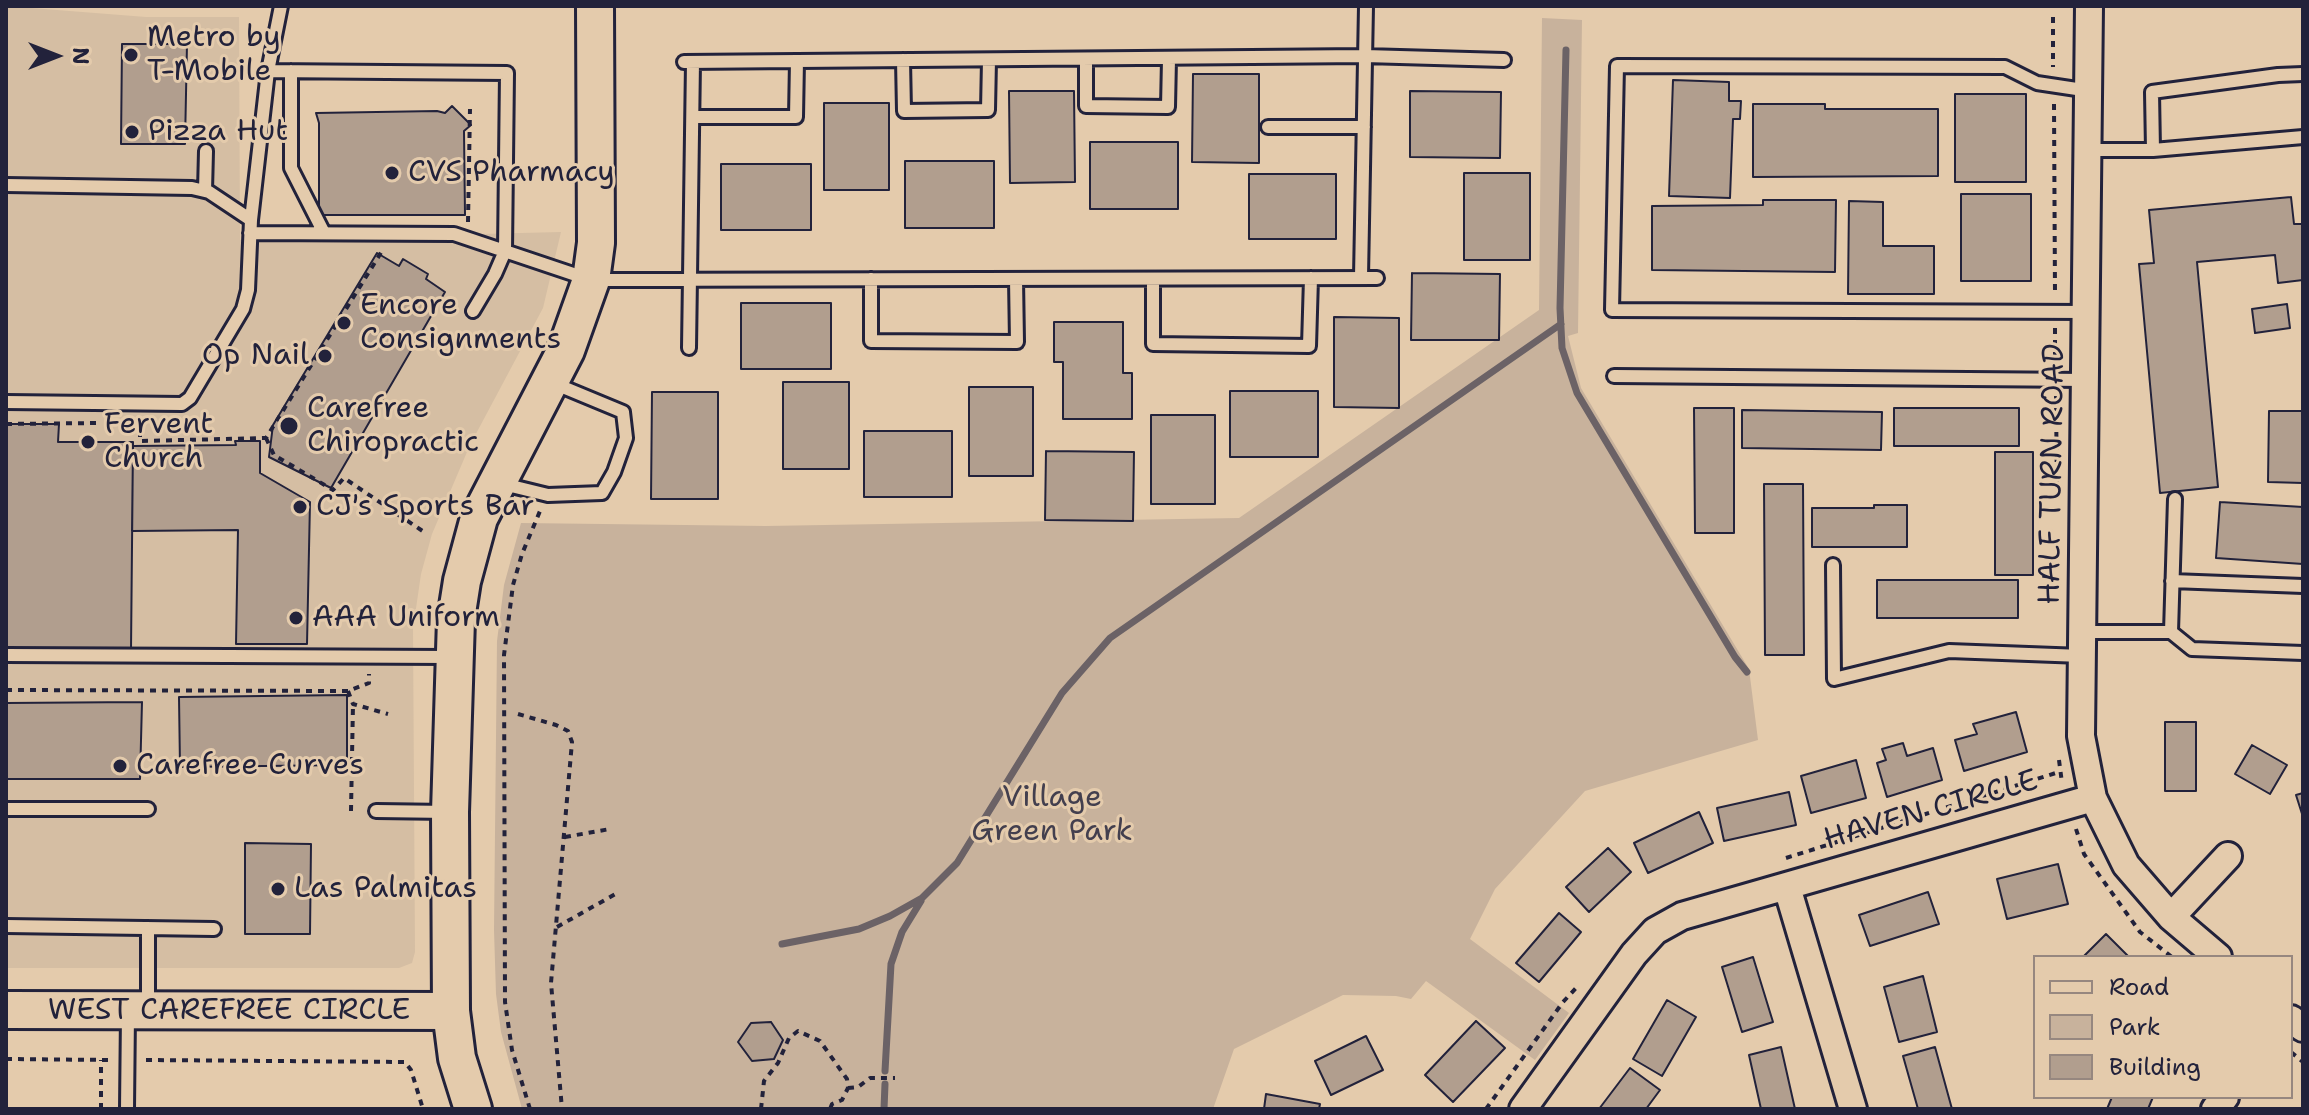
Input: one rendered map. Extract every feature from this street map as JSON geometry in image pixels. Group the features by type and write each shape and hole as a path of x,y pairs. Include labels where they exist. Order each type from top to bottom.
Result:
{"main road":[{"path":"473,1109 457,1058 451,1011 450,812 456,619 470,546 479,518 549,382 580,316 591,280 596,243 595,6"},
{"name":"WEST CAREFREE CIRCLE","path":"6,1010 451,1011"}],"street":[{"name":"HALF TURN ROAD","path":"2089,6 2081,736 2093,798 2126,865 2171,917 2216,955"},
{"name":"HAVEN CIRCLE","path":"1523,1109 1634,954 1655,931 1682,916 2093,798"},
{"path":"2171,917 2228,856"},
{"path":"1787,887 1853,1109"}],"lane":[{"path":"6,402 182,404 190,398 243,309 248,290 250,226 268,71 281,6"},
{"path":"1361,277 1366,6"},
{"path":"689,348 693,117 688,62 1365,56 1504,60"},
{"path":"1086,60 1086,106 1168,107 1169,59"},
{"path":"903,60 904,111 960,111 988,110 989,60"},
{"path":"693,117 796,117 797,61"},
{"path":"2088,312 1612,310 1617,66 2005,67 2037,83 2090,91"},
{"path":"268,71 507,73 505,251 473,311"},
{"path":"291,71 291,168 324,233"},
{"path":"2153,150 2152,92 2303,74"},
{"path":"1268,127 1364,127"},
{"path":"2089,150 2153,150 2303,137"},
{"path":"205,191 206,151"},
{"path":"6,185 192,188 205,191 250,226 324,233 436,232 468,239 591,280 1377,278"},
{"path":"1153,279 1153,344 1309,346 1311,278"},
{"path":"871,279 871,341 1017,342 1016,279"},
{"path":"1614,376 2086,380"},
{"path":"496,482 548,495 602,493 614,472 626,438 623,412 549,382"},
{"path":"2171,632 2175,499"},
{"path":"1833,565 1834,679 1949,651 2083,644 2171,632 2192,649 2303,653"},
{"path":"2172,581 2303,586"},
{"path":"6,655 454,657"},
{"path":"6,809 148,809"},
{"path":"376,811 450,812"},
{"path":"6,926 214,929"},
{"path":"127,1109 128,1060 148,928"}],"path":[{"path":"468,239 470,109"},
{"path":"266,438 384,249"},
{"path":"6,424 110,423"},
{"path":"125,423 140,423 140,441 266,438"},
{"path":"266,438 274,455 333,490 344,478 424,532"},
{"path":"530,1109 515,1065 505,1002 504,685 513,585 540,511"},
{"path":"6,690 348,691 369,683 369,672"},
{"path":"348,691 353,704 351,811"},
{"path":"353,704 388,714"},
{"path":"518,714 568,731 572,742 551,983 562,1109"},
{"path":"564,837 610,829"},
{"path":"557,927 619,892"},
{"path":"761,1109 764,1081 778,1063 789,1038 798,1031 820,1041 847,1079 848,1088 842,1100 832,1104 830,1109"},
{"path":"6,1059 405,1062 411,1070 423,1109"},
{"path":"101,1060 101,1109"},
{"path":"848,1088 858,1087 870,1078 895,1078"}],"shaded area":[{"path":"6,6 146,17 239,17 240,240 561,232 543,308 470,445 432,534 421,574 413,629 415,952 412,963 399,968 6,968"}],"green space":[{"name":"Village Green Park","path":"1542,18 1582,20 1578,333 1568,336 1581,388 1749,669 1758,740 1585,791 1495,889 1470,939 1569,1013 1535,1060 1426,981 1411,999 1343,995 1234,1049 1213,1109 522,1109 501,1032 494,930 497,641 504,585 521,523 766,526 1239,518 1539,310"}],"building":[{"path":"122,44 187,44 185,144 121,144"},
{"path":"1193,74 1259,74 1259,163 1192,162"},
{"path":"1673,80 1729,82 1729,101 1741,101 1740,119 1733,119 1730,198 1669,196"},
{"path":"1009,91 1074,91 1075,182 1010,183"},
{"path":"1410,91 1501,92 1500,158 1410,157"},
{"path":"1955,94 2026,94 2026,182 1955,182"},
{"path":"824,103 889,103 889,190 824,190"},
{"path":"1753,104 1825,104 1825,109 1938,109 1938,176 1753,177"},
{"name":"CVS Pharmacy","path":"452,106 471,125 464,131 465,215 319,215 319,123 316,113 445,113"},
{"path":"1090,142 1178,142 1178,209 1090,209"},
{"path":"905,161 994,161 994,228 905,228"},
{"path":"721,164 811,164 811,230 721,230"},
{"path":"1464,173 1530,173 1530,260 1464,260"},
{"path":"1249,174 1336,174 1336,239 1249,239"},
{"path":"1961,194 2031,194 2031,281 1961,281"},
{"path":"2291,197 2294,224 2303,224 2303,280 2278,283 2275,255 2197,262 2218,487 2160,493 2139,264 2154,263 2149,210"},
{"path":"1763,200 1836,200 1835,272 1652,270 1652,206 1763,205"},
{"path":"1849,201 1883,202 1883,246 1934,246 1934,294 1848,294"},
{"path":"377,253 399,266 403,259 428,274 426,279 445,292 331,488 269,457 273,425"},
{"path":"1412,273 1500,274 1499,340 1411,340"},
{"path":"741,303 831,303 831,369 741,369"},
{"path":"2287,304 2290,328 2255,333 2252,309"},
{"path":"1334,317 1399,318 1399,408 1334,407"},
{"path":"1054,322 1123,322 1123,373 1132,373 1132,419 1063,419 1063,362 1054,362"},
{"path":"783,382 849,382 849,469 783,469"},
{"path":"969,387 1033,387 1033,476 969,476"},
{"path":"1230,391 1318,391 1318,457 1230,457"},
{"path":"652,392 718,392 718,499 651,499"},
{"path":"1694,408 1734,408 1734,533 1695,533"},
{"path":"1894,408 2019,408 2019,446 1894,446"},
{"path":"1742,410 1882,412 1881,450 1742,448"},
{"path":"2269,411 2303,411 2303,483 2268,482"},
{"path":"1151,415 1215,415 1215,504 1151,504"},
{"path":"6,424 59,424 58,442 133,442 131,650 6,649"},
{"path":"864,431 952,431 952,497 864,497"},
{"path":"235,441 260,441 260,473 310,502 307,644 236,644 238,530 132,531 133,446 236,445"},
{"path":"1046,451 1134,452 1133,521 1045,520"},
{"path":"1995,452 2033,452 2033,575 1995,575"},
{"path":"1764,484 1803,484 1804,655 1765,655"},
{"path":"2220,502 2303,507 2303,564 2216,558"},
{"path":"1874,505 1907,505 1907,547 1812,547 1812,508 1874,508"},
{"path":"1877,580 2018,580 2018,618 1877,618"},
{"path":"347,695 347,765 180,767 179,697"},
{"path":"142,702 140,779 6,779 6,703"},
{"path":"2016,712 2027,752 1964,771 1955,740 1977,734 1973,724"},
{"path":"2165,722 2196,722 2196,791 2165,791"},
{"path":"1903,743 1907,756 1933,748 1942,780 1887,797 1877,763 1886,760 1882,749"},
{"path":"2252,745 2287,765 2270,794 2235,774"},
{"path":"1856,760 1866,798 1811,813 1801,776"},
{"path":"1789,792 1796,825 1724,841 1717,808"},
{"path":"2303,793 2303,817 2296,795"},
{"path":"1699,812 1713,843 1648,873 1634,843"},
{"name":"Las Palmitas","path":"245,843 311,844 310,934 245,934"},
{"path":"1608,848 1631,872 1589,912 1566,887"},
{"path":"2058,864 2068,904 2007,919 1997,879"},
{"path":"1928,892 1939,924 1870,946 1859,915"},
{"path":"1559,913 1581,932 1539,982 1516,963"},
{"path":"2106,934 2127,955 2085,955"},
{"path":"1753,957 1773,1022 1742,1032 1722,967"},
{"path":"1923,976 1937,1032 1899,1042 1884,987"},
{"path":"1667,1000 1696,1017 1662,1076 1633,1059"},
{"path":"1476,1021 1505,1048 1453,1102 1425,1075"},
{"path":"771,1022 783,1040 774,1059 752,1061 738,1042 751,1023"},
{"path":"1366,1036 1383,1070 1331,1095 1315,1061"},
{"path":"1781,1047 1795,1109 1761,1109 1749,1055"},
{"path":"1935,1047 1952,1109 1918,1109 1903,1056"},
{"path":"1630,1068 1660,1090 1646,1109 1599,1109"},
{"path":"1266,1094 1320,1104 1319,1109 1264,1109"},
{"path":"2111,1099 2152,1099 2148,1109 2107,1109"}],"waterway":[{"path":"1566,50 1560,308 1562,348 1577,393 1735,657 1747,672"},
{"path":"782,944 859,929 922,898 957,863 1062,693 1110,638 1561,324"},
{"path":"885,1071 891,964 902,932 921,901"},
{"path":"884,1109 885,1084"}],"place":[{"name":"Metro by T-Mobile","path":"131,55"},
{"name":"Pizza Hut","path":"132,132"},
{"name":"CVS Pharmacy","path":"392,173"},
{"name":"Encore Consignments","path":"344,323"},
{"name":"Op Nail","path":"325,356"},
{"name":"Carefree Chiropractic","path":"289,426"},
{"name":"Fervent Church","path":"88,442"},
{"name":"CJ's Sports Bar","path":"300,507"},
{"name":"AAA Uniform","path":"296,618"},
{"name":"Carefree Curves","path":"120,766"},
{"name":"Las Palmitas","path":"278,889"}]}
